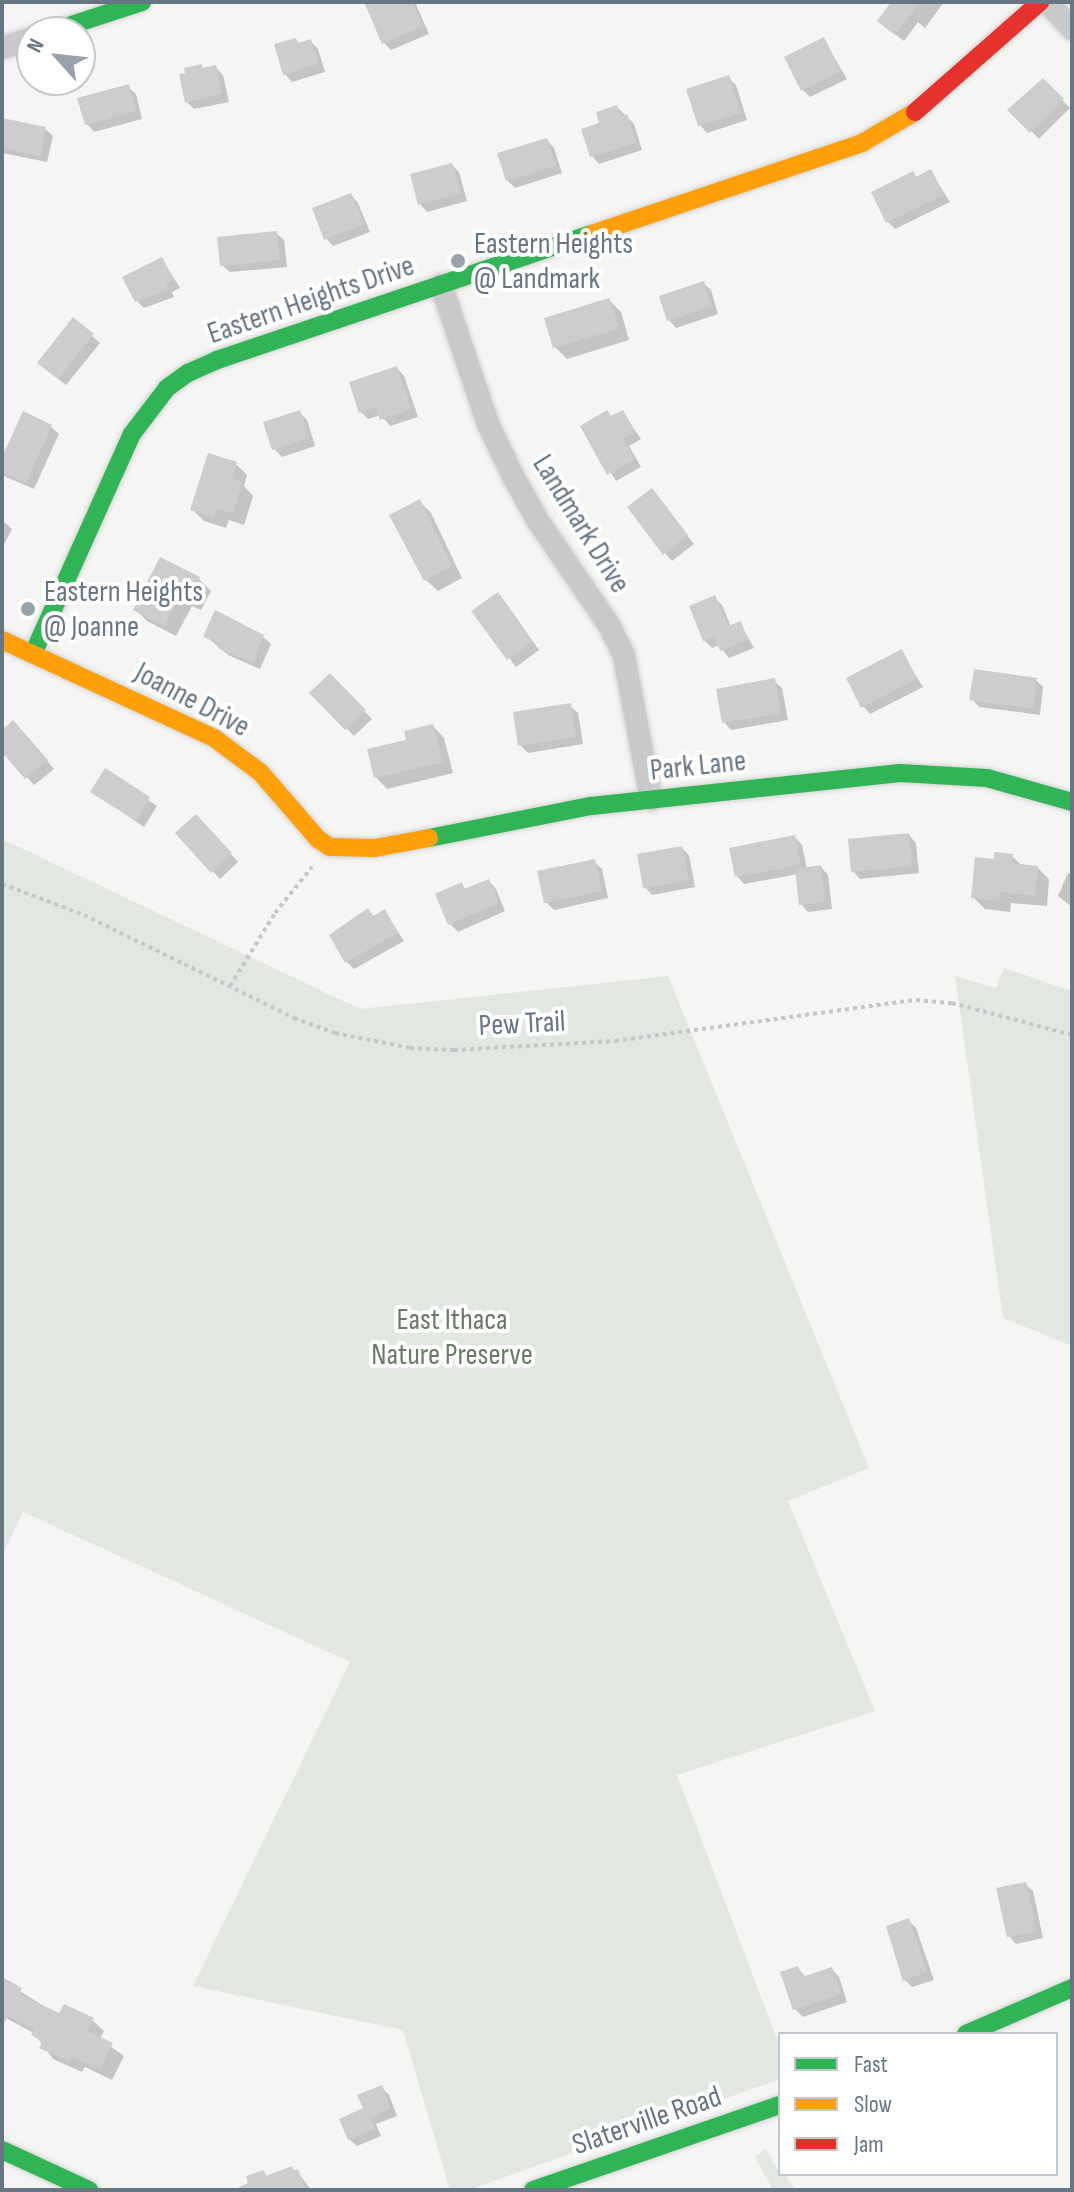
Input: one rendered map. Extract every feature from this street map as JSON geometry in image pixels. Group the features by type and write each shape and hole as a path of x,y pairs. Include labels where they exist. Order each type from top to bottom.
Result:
{"main road":[{"path":"96,17 142,2"},
{"name":"Eastern Heights Drive","path":"33,654 132,434 167,388 217,360 862,143 919,109 1040,2"},
{"name":"Joanne Drive","path":"2,640 176,719 233,750 260,772 306,828 330,847"},
{"name":"Park Lane","path":"330,847 348,850 375,848 591,806 900,773 987,778 1072,802"},
{"path":"971,2032 1072,1988"},
{"name":"Slaterville Road","path":"533,2190 778,2106"},
{"path":"2,2150 89,2190"}],"street":[{"path":"1047,2 1072,29"},
{"name":"Landmark Drive","path":"441,285 488,424 513,476 538,521 602,614 624,656 651,799"}],"path":[{"path":"230,986 275,913 330,847"},
{"name":"Pew Trail","path":"2,884 84,915 294,1018 335,1033 410,1048 454,1050 615,1041 916,1000 952,1003 1072,1035"}],"green space":[{"name":"East Ithaca Nature Preserve","path":"2,839 360,1009 668,976 869,1468 788,1501 875,1711 677,1775 778,2042 778,2080 469,2190 450,2190 403,2030 193,1986 350,1662 23,1512 2,1556"},
{"path":"1004,968 1072,991 1072,1346 1003,1318 955,976 996,988"},
{"path":"766,2149 778,2176 786,2176 796,2190 773,2190 755,2157"}],"building":[{"path":"364,2 412,2 423,26 382,44"},
{"path":"891,2 920,2 895,35 877,21"},
{"path":"824,37 841,71 801,91 784,57"},
{"path":"296,38 298,43 311,39 318,64 283,75 274,44"},
{"path":"202,64 202,68 216,65 222,94 185,103 179,74 185,73 184,68"},
{"path":"729,75 741,113 698,126 686,89"},
{"path":"1043,78 1064,99 1030,133 1007,110"},
{"path":"129,84 136,111 85,125 77,98 96,96 96,93"},
{"path":"617,105 621,117 627,114 636,143 590,157 581,129 599,123 596,112"},
{"path":"2,118 46,127 40,156 2,148"},
{"path":"547,138 556,166 506,181 497,153"},
{"path":"452,163 461,193 418,205 410,174"},
{"path":"931,169 944,195 886,223 871,192 913,171 916,177"},
{"path":"351,193 364,224 324,240 312,208"},
{"path":"277,231 280,260 220,266 217,237"},
{"path":"162,257 174,280 166,284 168,290 135,302 122,277"},
{"path":"704,281 712,306 667,321 659,296"},
{"path":"609,298 619,329 553,348 544,318"},
{"path":"73,317 94,334 58,379 37,363"},
{"path":"397,366 411,409 380,420 376,407 359,413 349,382"},
{"path":"300,410 309,438 272,450 263,422"},
{"path":"607,410 611,416 623,410 635,431 623,438 635,459 607,475 580,426"},
{"path":"23,411 52,425 26,483 2,472 2,457"},
{"path":"208,453 237,462 232,479 242,482 233,514 217,509 214,517 190,510"},
{"path":"652,488 688,535 663,555 627,507"},
{"path":"420,499 452,566 424,581 389,515"},
{"path":"160,557 200,577 189,600 180,595 164,626 133,610"},
{"path":"498,592 533,642 507,660 471,611"},
{"path":"715,595 728,626 741,621 748,640 720,651 714,637 703,641 689,606"},
{"path":"215,610 264,635 253,663 218,648 220,644 203,637"},
{"path":"902,649 917,679 861,708 846,678"},
{"path":"974,669 1037,678 1033,709 969,700"},
{"path":"330,673 366,710 345,730 309,693"},
{"path":"775,678 781,713 722,723 716,689"},
{"path":"571,703 576,737 518,746 513,712"},
{"path":"13,720 48,760 25,779 2,752 2,730"},
{"path":"433,724 443,762 374,778 367,749 406,740 404,731"},
{"path":"105,768 150,797 136,821 90,792"},
{"path":"196,814 232,853 211,873 175,833"},
{"path":"909,833 912,866 851,872 848,839"},
{"path":"795,835 801,865 735,877 729,848"},
{"path":"682,846 689,880 643,888 637,854"},
{"path":"994,852 1013,854 1012,863 1038,866 1035,896 1000,892 999,901 971,898 975,857 994,859"},
{"path":"595,859 602,891 544,903 537,871"},
{"path":"821,865 825,902 799,905 795,869"},
{"path":"489,879 499,903 448,925 435,894 462,882 464,889"},
{"path":"368,908 373,916 385,909 398,933 345,963 329,935"},
{"path":"1026,1882 1037,1931 1007,1937 996,1888"},
{"path":"909,1918 927,1972 903,1981 886,1926"},
{"path":"798,1966 802,1977 832,1967 841,1994 793,2010 780,1972"},
{"path":"2,1977 22,1988 19,1994 59,2013 64,2004 94,2018 87,2031 113,2043 100,2070 73,2057 70,2062 39,2048 43,2041 31,2035 34,2029 8,2016 2,2027"},
{"path":"382,2085 391,2108 370,2117 375,2129 348,2140 339,2119 363,2108 357,2095"},
{"path":"292,2166 294,2170 298,2169 306,2190 233,2190 248,2183 246,2176 264,2170 266,2176"}],"traffic: fast":[{"path":"96,17 142,2"},
{"path":"33,654 132,434 167,388 188,373 217,360 592,234"},
{"path":"429,838 591,806 900,773 987,778 1072,802"},
{"path":"971,2032 1072,1988"},
{"path":"533,2190 778,2106"},
{"path":"2,2150 89,2190"}],"traffic: slow":[{"path":"592,234 862,143 915,112"},
{"path":"2,640 214,738 260,772 318,839 330,847 375,848 429,838"}],"traffic: jam":[{"path":"915,112 1040,2"}],"place":[{"name":"Eastern Heights @ Landmark","path":"458,261"},
{"name":"Eastern Heights @ Joanne","path":"28,609"}]}
